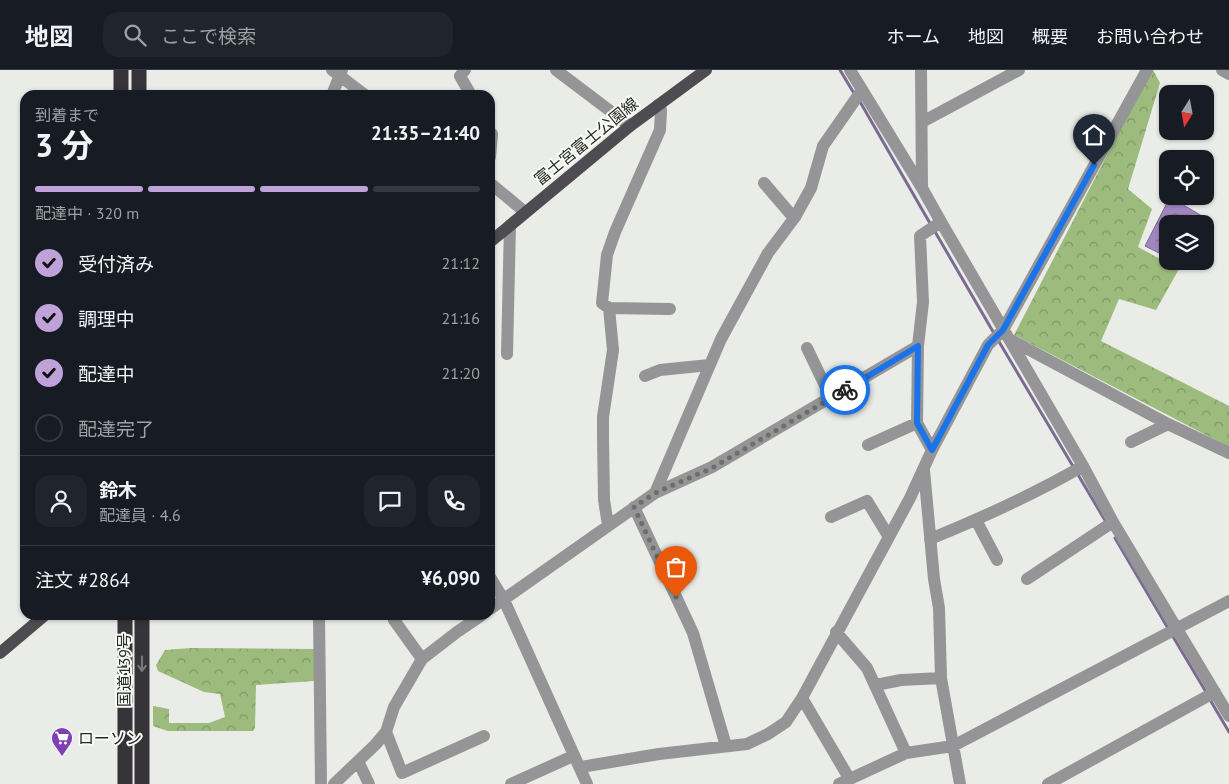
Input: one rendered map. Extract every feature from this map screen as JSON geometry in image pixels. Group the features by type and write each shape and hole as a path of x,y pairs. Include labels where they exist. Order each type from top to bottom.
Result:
{"highway":[{"path":"121,70 121,90"},
{"path":"139,70 139,90"},
{"name":"国道139号","path":"125,784 126,620"},
{"name":"国道139号","path":"142,620 142,784"}],"main road":[{"name":"富士宮富士公園線","path":"495,238 630,126 706,70"},
{"path":"0,653 39,620"}],"street":[{"path":"465,70 460,76 468,90"},
{"path":"556,70 630,126"},
{"path":"850,70 858,92 922,188 935,226 1001,335 1210,694 1227,710"},
{"path":"655,493 709,365 768,253 794,218 812,188 823,146 858,92 865,70"},
{"path":"921,70 922,188"},
{"path":"581,767 659,754 747,744 768,734 786,722 802,698 910,498 932,450 988,345 1001,335 1147,70"},
{"path":"1222,70 1229,74"},
{"path":"922,122 1016,71"},
{"path":"333,90 338,72 359,90"},
{"path":"658,105 661,110 660,130 615,232 607,255 602,303 609,308 670,309"},
{"path":"764,183 794,218"},
{"path":"495,187 526,212"},
{"path":"507,354 510,225"},
{"path":"932,450 917,423 918,346 923,302 920,236 935,226"},
{"path":"608,526 604,500 603,417 613,350 609,308"},
{"path":"1001,335 1168,424 1229,453"},
{"path":"495,606 655,493 712,468 918,346"},
{"path":"808,348 831,398"},
{"path":"645,376 660,370 709,365"},
{"path":"868,445 917,423"},
{"path":"1131,442 1168,424"},
{"path":"923,468 934,579 939,608 941,678 960,784"},
{"path":"930,539 976,520 1078,468"},
{"path":"831,517 867,501 889,536"},
{"path":"634,507 693,633 726,746"},
{"path":"976,520 997,560"},
{"path":"1027,579 1110,524"},
{"path":"495,585 504,600 574,756 581,767 587,784"},
{"path":"802,698 844,781 906,753 954,746 1229,601"},
{"path":"319,620 321,784"},
{"path":"394,620 422,659"},
{"path":"334,784 386,732 394,707 422,659 475,620"},
{"path":"836,632 867,668 906,753"},
{"path":"876,685 901,680 941,678"},
{"path":"1048,784 1210,694"},
{"path":"386,732 404,778 484,736"},
{"path":"510,784 574,756"},
{"path":"358,761 368,784"}],"green space":[{"path":"1151,70 1153,70 1160,83 1128,189 1152,209 1138,247 1159,258 1159,270 1178,270 1156,310 1119,299 1101,341 1229,406 1229,447 1014,335"},
{"path":"191,648 314,649 314,681 256,685 255,728 253,731 168,731 153,726 153,706 169,709 169,723 209,723 225,717 220,694 204,692 158,671 156,665 165,650"}],"water":[{"path":"1166,205 1183,205 1200,215 1161,215"},
{"path":"1159,219 1159,253 1145,246"}],"waterway":[{"path":"840,70 855,95"},
{"path":"859,100 931,225"},
{"path":"934,230 995,335"},
{"path":"998,340 1074,468"},
{"path":"1077,473 1106,522"},
{"path":"1115,538 1169,630"},
{"path":"1172,635 1206,692"},
{"path":"1209,698 1229,732"}],"way so far":[{"path":"676,597 634,507 655,493 712,468 845,390"}],"place":[{"name":"ローソン","path":"62,757"}],"route":[{"path":"845,390 918,346 917,423 932,450 988,345 1003,330 1094,165"}]}
